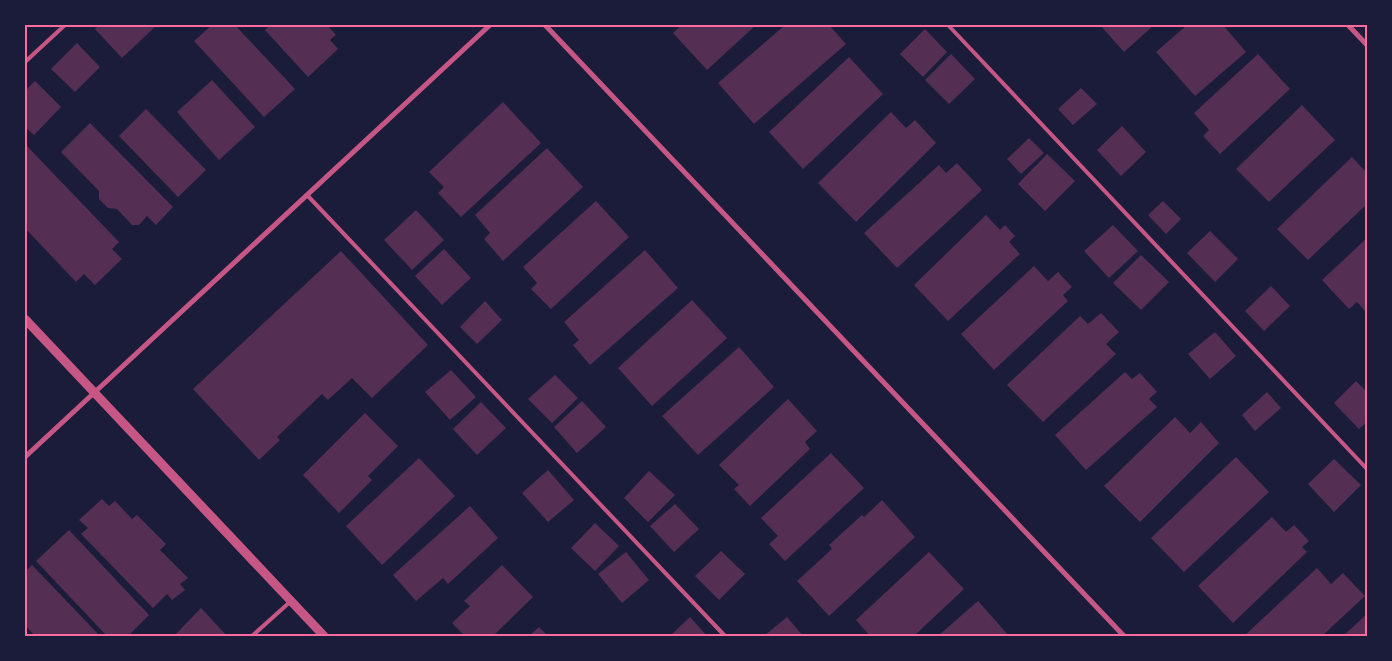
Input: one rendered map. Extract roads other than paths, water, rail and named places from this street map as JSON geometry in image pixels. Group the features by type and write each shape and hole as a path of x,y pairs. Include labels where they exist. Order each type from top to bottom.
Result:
{"street":[{"path":"25,457 490,25"},
{"path":"545,25 1124,636"},
{"path":"1348,25 1367,45"},
{"path":"25,319 324,636"}],"lane":[{"path":"25,62 65,25"},
{"path":"948,25 1367,469"},
{"path":"307,195 725,636"},
{"path":"252,636 291,601"}]}
